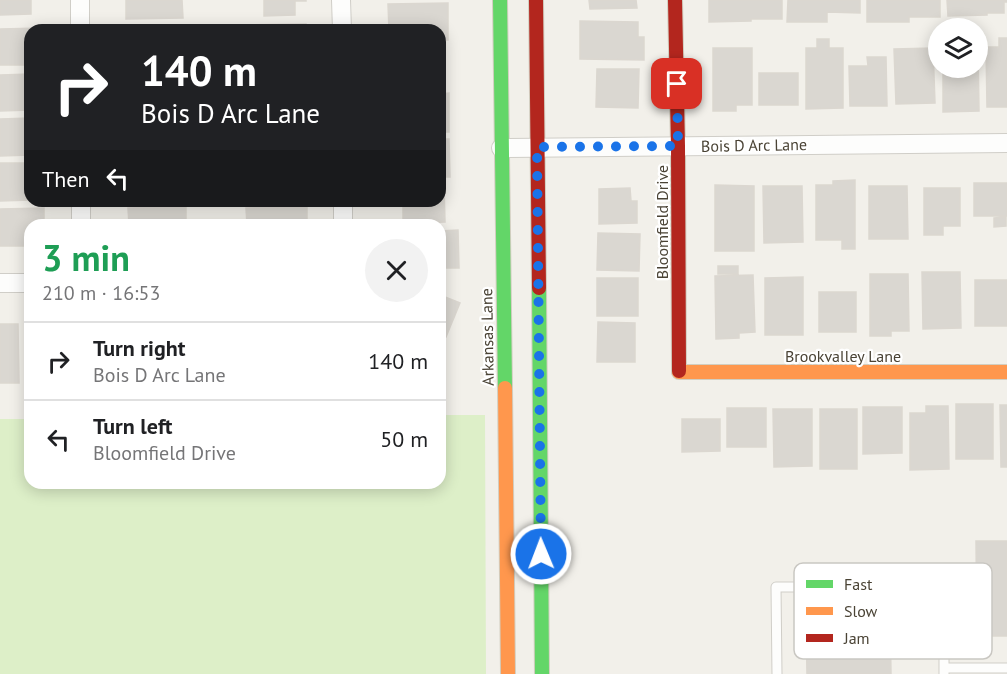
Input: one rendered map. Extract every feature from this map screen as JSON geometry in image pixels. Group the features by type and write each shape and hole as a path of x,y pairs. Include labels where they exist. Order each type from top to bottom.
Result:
{"main road":[{"name":"Arkansas Lane","path":"500,0 508,674"},
{"path":"536,0 542,674"},
{"name":"Bloomfield Drive","path":"675,0 679,372"},
{"name":"Brookvalley Lane","path":"679,372 1007,372"}],"street":[{"path":"80,0 80,24"},
{"path":"341,0 342,24"},
{"name":"Bois D Arc Lane","path":"501,148 1007,142"},
{"path":"0,284 24,283"}],"lane":[{"path":"777,674 776,587 794,587"},
{"path":"945,671 1007,668"}],"green space":[{"path":"446,415 485,415 486,674 0,674 0,419 24,419 24,489 446,489"}],"building":[{"path":"0,0 31,0 31,14 0,15"},
{"path":"126,0 182,0 183,18 126,19"},
{"path":"264,0 306,1 295,1 295,15 264,16"},
{"path":"589,0 636,0 637,8 590,9"},
{"path":"709,0 782,0 782,19 709,22"},
{"path":"788,0 860,0 860,13 827,12 827,22 787,22"},
{"path":"867,0 940,0 940,17 909,17 909,22 867,22"},
{"path":"947,0 1007,0 1007,2 1004,2 1004,13 948,16"},
{"path":"448,3 448,40 446,40 446,24 389,24 388,4"},
{"path":"580,21 638,22 638,37 644,37 644,60 580,59"},
{"path":"24,28 24,65 0,65 0,29"},
{"path":"999,38 1007,38 1007,107 987,107 988,47 999,47"},
{"path":"817,39 829,39 829,48 843,48 843,108 806,109 806,48 817,48"},
{"path":"713,48 752,48 752,105 736,105 736,111 713,111"},
{"path":"928,48 928,78 934,78 935,103 896,104 894,49"},
{"path":"867,57 886,57 887,106 850,106 849,66 868,66"},
{"path":"597,69 639,69 638,108 596,107"},
{"path":"759,73 798,73 798,105 759,105"},
{"path":"24,74 24,110 0,111 0,75"},
{"path":"943,78 978,78 979,111 943,112"},
{"path":"446,93 449,93 449,132 446,132"},
{"path":"24,118 24,155 0,156 0,119"},
{"path":"446,139 449,139 450,177 446,177"},
{"path":"0,163 24,163 24,200 0,201"},
{"path":"855,180 855,249 842,249 842,240 816,240 816,185 833,185 833,181"},
{"path":"974,183 1007,183 1007,216 974,216"},
{"path":"715,185 754,186 754,251 715,251"},
{"path":"763,186 802,186 803,242 764,243"},
{"path":"869,186 907,186 908,239 869,239"},
{"path":"630,188 631,201 637,201 637,223 599,224 599,189"},
{"path":"924,188 960,188 960,226 943,226 943,235 924,235"},
{"path":"186,207 186,219 129,219 128,208"},
{"path":"307,207 307,219 247,219 246,208"},
{"path":"403,207 445,207 445,219 403,219"},
{"path":"44,208 44,219 24,219 24,246 0,246 0,209"},
{"path":"1006,217 1006,226 994,227 994,218"},
{"path":"458,230 459,268 446,268 446,231"},
{"path":"598,233 640,234 639,271 597,270"},
{"path":"718,266 738,266 738,274 718,274"},
{"path":"922,272 960,272 961,328 923,329"},
{"path":"870,274 908,274 909,331 891,331 891,336 870,336"},
{"path":"753,275 755,332 739,333 739,338 716,339 715,276"},
{"path":"803,277 803,335 765,335 765,278"},
{"path":"597,278 638,278 638,316 597,316"},
{"path":"975,280 1007,280 1007,326 975,326"},
{"path":"819,292 856,292 856,332 819,332"},
{"path":"446,297 460,303 446,337"},
{"path":"598,322 635,323 635,362 597,362"},
{"path":"0,324 18,324 19,383 0,383"},
{"path":"956,404 993,404 993,459 956,459"},
{"path":"1000,405 1007,405 1007,467 1001,467"},
{"path":"926,406 948,406 949,469 910,470 910,413 926,413"},
{"path":"863,407 902,407 902,453 863,454"},
{"path":"727,408 766,408 766,447 727,447"},
{"path":"773,409 812,409 812,466 774,467"},
{"path":"820,409 857,409 857,469 820,469"},
{"path":"682,419 720,419 720,451 682,452"},
{"path":"976,541 1007,541 1007,636 992,636 992,563 976,563"},
{"path":"807,659 891,659 891,674 807,674"}],"traffic: fast":[{"path":"500,0 505,388"},
{"path":"539,288 542,674"}],"traffic: slow":[{"path":"679,371 1007,372"},
{"path":"505,388 508,674"}],"traffic: jam":[{"path":"536,0 539,288"},
{"path":"675,0 679,371"}],"route":[{"path":"541,554 537,147 678,146 677,84"}]}
